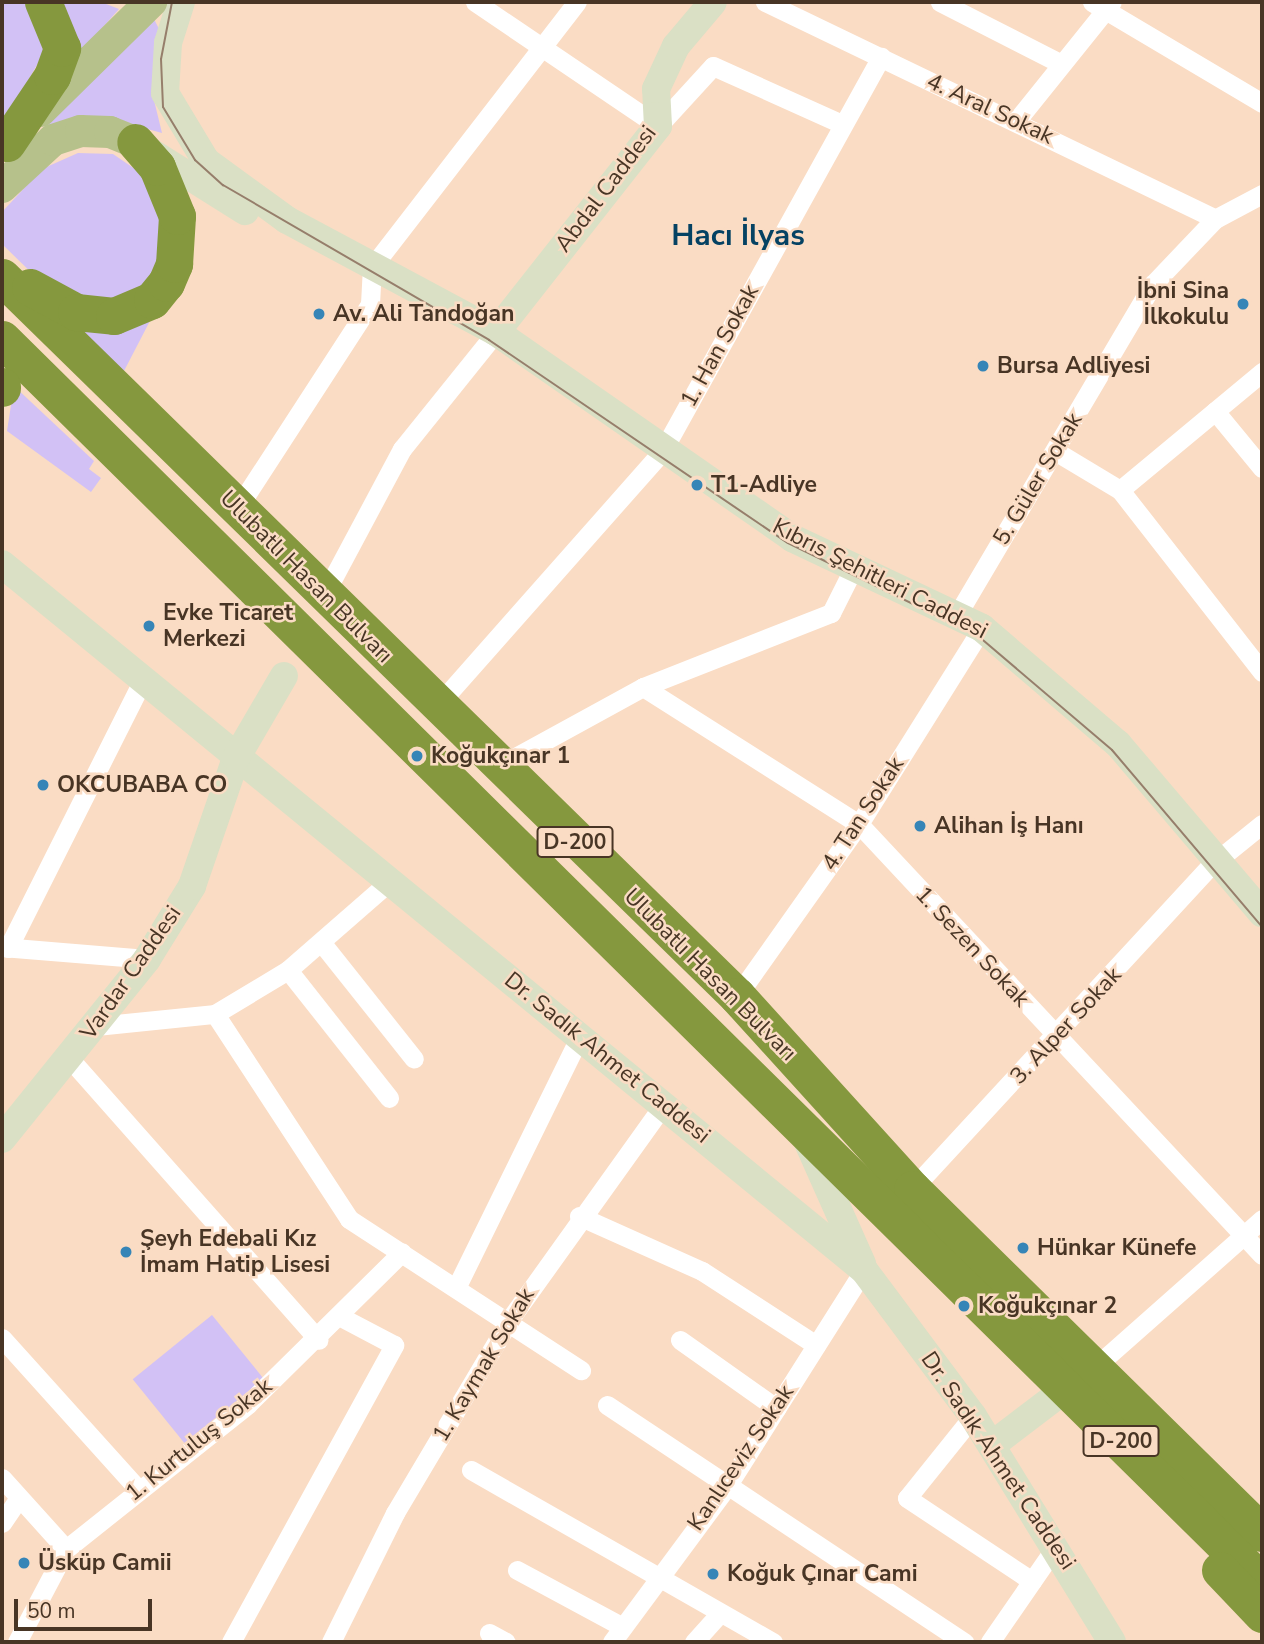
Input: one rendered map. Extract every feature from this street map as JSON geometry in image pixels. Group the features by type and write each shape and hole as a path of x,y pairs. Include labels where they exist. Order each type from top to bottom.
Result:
{"highway":[{"path":"4,146 52,76 62,48 43,2"},
{"path":"2,267 54,303 95,317 134,311 152,300 174,264 177,216 157,167 135,142"},
{"name":"Ulubatlı Hasan Bulvarı","path":"2,277 497,767 737,996 912,1189 1262,1533"},
{"name":"Ulubatlı Hasan Bulvarı","path":"2,339 980,1300 1262,1582"},
{"path":"980,1300 1055,1397 1262,1614"},
{"path":"1142,1413 1262,1500"}],"main road":[{"path":"4,146 151,2"},
{"path":"181,2 164,81 188,139 244,191 335,248"},
{"name":"Abdal Caddesi","path":"496,332 658,126 656,89 676,46 713,2"},
{"path":"2,187 53,140 81,131 110,132 135,142 239,208 335,248"},
{"name":"Kıbrıs Şehitleri Caddesi","path":"335,248 496,332 662,452 792,538 969,621 1118,744 1262,913"},
{"name":"Dr. Sadık Ahmet Caddesi","path":"2,564 142,682 390,881 864,1270 973,1416 1057,1545 1112,1642"},
{"path":"2,590 30,585"},
{"name":"Vardar Caddesi","path":"2,1139 70,1059 148,959 192,886 236,758 284,676"},
{"path":"799,1123 864,1270"},
{"path":"992,1445 1055,1397"}],"street":[{"path":"475,2 658,126 713,66 842,124"},
{"path":"237,509 370,304 372,267 577,2"},
{"name":"4. Aral Sokak","path":"765,2 1017,120 1215,219"},
{"path":"940,2 1058,62"},
{"path":"1017,120 1103,4 1262,103"},
{"name":"1. Han Sokak","path":"436,707 662,452 881,57"},
{"name":"5. Güler Sokak","path":"969,621 1055,451 1153,284 1215,219 1262,194"},
{"path":"324,595 402,449 496,332"},
{"path":"1120,490 1262,372"},
{"path":"1215,411 1262,468"},
{"path":"1055,451 1120,490 1262,672"},
{"path":"497,767 643,687 831,613 854,567"},
{"name":"4. Tan Sokak","path":"737,996 859,824 969,621"},
{"path":"142,682 5,947 148,959"},
{"name":"1. Sezen Sokak","path":"643,687 859,824 1057,1039 1262,1255"},
{"name":"3. Alper Sokak","path":"912,1189 1057,1039 1217,860 1262,824"},
{"path":"96,1026 215,1014 288,970 390,881"},
{"path":"321,942 414,1059"},
{"path":"288,970 389,1098"},
{"path":"215,1014 349,1219 510,1319 581,1370"},
{"path":"457,1286 580,1036"},
{"path":"70,1059 319,1340"},
{"name":"1. Kaymak Sokak","path":"332,1642 396,1513 510,1319 579,1216 663,1105"},
{"path":"579,1216 702,1271 817,1345"},
{"path":"1095,1367 1246,1237 1262,1219"},
{"name":"1. Kurtuluş Sokak","path":"17,1642 66,1549 136,1488 319,1340 402,1252"},
{"name":"Kanlıceviz Sokak","path":"618,1635 726,1488 864,1270"},
{"path":"231,1642 394,1345 339,1316"},
{"path":"2,1338 136,1488"},
{"path":"680,1340 776,1408"},
{"path":"607,1405 726,1488 964,1642"},
{"path":"973,1416 907,1497 1032,1581"},
{"path":"471,1470 656,1580 773,1642"},
{"path":"2,1478 17,1501 66,1549"},
{"path":"2,1523 17,1501"},
{"path":"989,1642 1057,1545"},
{"path":"517,1570 618,1635"},
{"path":"694,1642 719,1614"}],"shaded area":[{"path":"2,2 27,2 49,44 2,126"},
{"path":"52,2 101,2 119,9 66,69"},
{"path":"152,15 159,29 152,92 162,133 133,125 40,131"},
{"path":"78,153 113,154 151,180 167,245 146,290 103,310 44,285 2,244 2,212 42,169"},
{"path":"152,317 124,371 75,326 114,332"},
{"path":"14,386 94,461 89,469 101,478 91,492 7,431"},
{"path":"212,1315 264,1379 184,1443 133,1379"}],"tram line":[{"path":"172,2 161,59 163,107 195,160 223,185 489,340 788,543 977,635 1112,750 1262,927"}],"place":[{"name":"İbni Sina İlkokulu","path":"1243,304"},
{"name":"Av. Ali Tandoğan","path":"319,314"},
{"name":"Bursa Adliyesi","path":"983,366"},
{"name":"T1-Adliye","path":"697,485"},
{"name":"Evke Ticaret Merkezi","path":"149,626"},
{"name":"Koğukçınar 1","path":"417,756"},
{"name":"OKCUBABA CO","path":"43,785"},
{"name":"Alihan İş Hanı","path":"920,826"},
{"name":"Hünkar Künefe","path":"1023,1248"},
{"name":"Şeyh Edebali Kız İmam Hatip Lisesi","path":"126,1252"},
{"name":"Koğukçınar 2","path":"964,1306"},
{"name":"Üsküp Camii","path":"24,1563"},
{"name":"Koğuk Çınar Cami","path":"713,1574"}],"district":[{"name":"Hacı İlyas","path":"738,236"}]}
